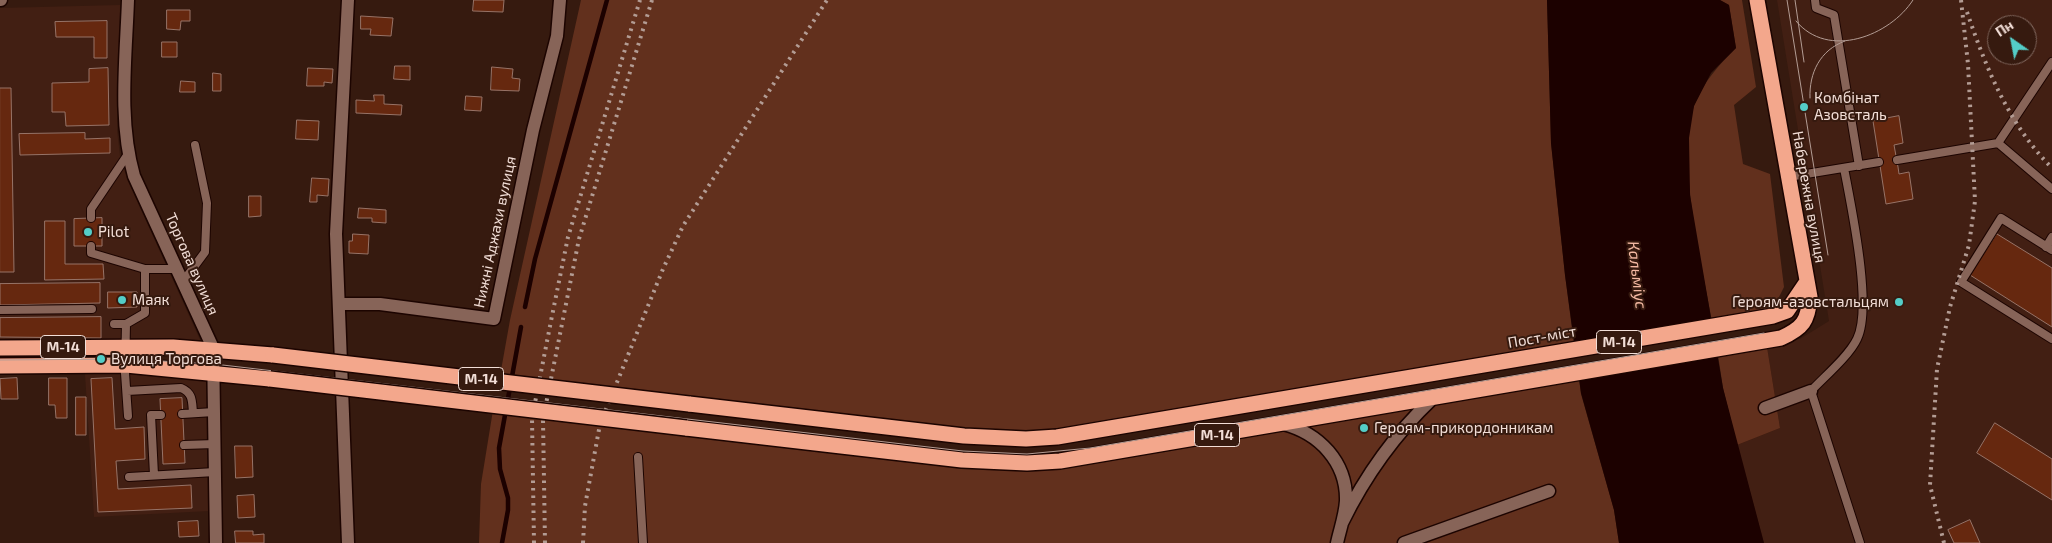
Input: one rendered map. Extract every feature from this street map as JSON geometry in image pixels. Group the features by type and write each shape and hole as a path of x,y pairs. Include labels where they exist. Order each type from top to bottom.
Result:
{"highway":[{"name":"Набережна вулиця","path":"1757,0 1806,282"},
{"name":"Пост-міст","path":"213,348 955,435 1026,439 1088,433 1762,318 1787,311 1806,282"},
{"name":"М-14","path":"0,366 126,365 270,379 952,459 994,463 1060,461 1766,342 1781,338 1801,326 1808,315 1810,297 1806,282"},
{"name":"М-14","path":"0,348 213,348"}],"street":[{"name":"Торгова вулиця","path":"128,0 125,129 128,154 134,176 213,348 216,543"},
{"path":"348,0 336,234 348,543"},
{"name":"Нижні Аджахи вулиця","path":"340,304 380,304 494,319 533,130 557,36 560,0"},
{"path":"1765,408 1811,391"},
{"path":"1342,523 1362,484 1379,459 1402,430 1432,398"},
{"path":"1283,424 1294,427 1315,438 1332,455 1340,471 1346,500 1337,543"},
{"path":"1404,543 1550,491"}],"lane":[{"path":"1815,0 1816,8 1834,15 1859,166"},
{"path":"1897,160 1998,143 2052,62"},
{"path":"1998,143 2052,189"},
{"path":"182,283 206,252 207,203 195,145"},
{"path":"91,218 91,209 128,154"},
{"path":"1788,177 1880,162"},
{"path":"1844,168 1858,251 1863,321 1857,340 1811,391 1860,543"},
{"path":"2052,237 2049,248 2001,218 1961,282 2052,339"},
{"path":"91,246 91,254 144,269 177,269"},
{"path":"114,324 126,324 145,313 144,269"},
{"path":"0,310 92,309"},
{"path":"126,324 128,416"},
{"path":"127,391 181,388 188,391 192,398 193,413"},
{"path":"182,414 214,412"},
{"path":"154,475 152,415 161,415"},
{"path":"184,445 215,444"},
{"path":"153,447 162,446"},
{"path":"638,457 644,543"},
{"path":"129,477 215,472"}],"shaded area":[{"path":"581,0 1547,0 1551,143 1574,344 1057,431 995,433 500,376 510,320"},
{"path":"1720,0 1742,0 1756,87 1734,105 1743,164 1770,174 1784,287 1772,311 1712,321 1692,212 1688,154 1689,128 1698,97 1712,74 1736,48 1729,5"},
{"path":"1777,0 2052,0 2052,543 1764,543 1737,445 1780,428 1767,347 1800,339 1829,321"},
{"path":"120,5 117,130 120,156 127,179 201,342 0,343 0,8"},
{"path":"1767,347 1780,428 1737,445 1723,388 1718,355"},
{"path":"85,374 176,374 207,377 209,511 94,517"},
{"path":"1579,379 1581,394 1614,510 1619,543 479,543 481,484 493,410 994,468"}],"water":[{"name":"Кальміус","path":"1547,0 1720,0 1729,5 1736,48 1711,73 1694,106 1689,138 1690,195 1723,388 1764,543 1619,543 1614,510 1581,393 1565,275 1551,143"}],"pier":[{"path":"1714,320 1720,355 1577,379 1572,344"}],"building":[{"path":"474,0 504,0 503,12 473,11"},
{"path":"167,10 190,10 190,21 181,21 180,30 167,29"},
{"path":"361,16 393,18 391,36 370,35 371,29 361,29"},
{"path":"107,21 107,58 94,58 94,37 56,37 55,22"},
{"path":"162,42 177,42 177,57 162,57"},
{"path":"395,66 410,66 410,80 394,79"},
{"path":"492,67 513,69 512,78 520,79 519,91 491,90"},
{"path":"108,68 109,125 66,126 65,112 52,112 52,83 89,82 89,69"},
{"path":"308,68 333,69 332,83 324,82 324,86 307,86"},
{"path":"213,73 221,74 221,91 213,91"},
{"path":"181,81 195,82 195,92 180,92"},
{"path":"0,88 11,88 14,272 0,272"},
{"path":"374,95 384,95 384,104 402,105 401,115 356,113 356,100 374,101"},
{"path":"466,96 482,97 481,111 465,110"},
{"path":"1899,116 1903,143 1894,145 1899,174 1909,172 1913,199 1886,204 1873,121"},
{"path":"297,120 319,121 318,140 296,139"},
{"path":"85,133 85,139 110,138 110,153 20,155 19,134"},
{"path":"312,178 329,179 328,196 317,195 317,202 310,202"},
{"path":"249,196 261,196 261,216 249,217"},
{"path":"359,208 386,210 386,223 372,222 372,218 358,218"},
{"path":"102,218 102,246 74,246 74,219"},
{"path":"45,221 65,221 65,264 103,264 104,279 45,280"},
{"path":"353,234 369,235 368,254 349,253 349,241 352,241"},
{"path":"1997,234 2052,268 2052,327 1970,275"},
{"path":"100,283 100,303 0,305 0,284"},
{"path":"108,292 137,292 137,307 108,308"},
{"path":"101,317 101,338 0,337 0,318"},
{"path":"17,378 18,399 1,399 0,379"},
{"path":"49,378 67,378 67,418 56,418 55,405 49,405"},
{"path":"112,378 115,429 144,427 145,459 116,461 118,489 191,485 192,508 98,512 91,379"},
{"path":"76,397 86,397 86,435 76,435"},
{"path":"182,398 185,463 163,464 160,399"},
{"path":"1995,423 2052,459 2052,500 1977,453"},
{"path":"235,446 252,446 253,477 236,478"},
{"path":"254,495 255,517 238,518 237,496"},
{"path":"1970,520 1980,543 1954,543 1948,530"},
{"path":"198,521 199,536 179,537 178,522"},
{"path":"235,531 253,531 253,535 264,534 264,543 236,543"}],"waterway":[{"path":"525,307 535,259 607,0"},
{"path":"502,543 508,510 508,498 500,469 499,448 521,327"}],"tram line":[{"path":"1787,0 1828,255"},
{"path":"1795,0 1804,62"},
{"path":"1796,21 1809,33 1825,39 1841,41 1858,39 1890,24 1903,13 1913,0"},
{"path":"1810,98 1814,71 1818,64 1829,50 1845,41"},
{"path":"0,360 126,359 214,364 963,451 1027,454 1090,448 1764,333"}],"railway":[{"path":"534,543 532,418 568,237 640,0"},
{"path":"545,543 543,419 579,239 652,0"},
{"path":"583,543 585,506 600,424 663,269 683,226 827,0"},
{"path":"1944,543 1930,485 1937,369 1950,307 1969,245 1975,201 1968,64 1961,0"},
{"path":"1967,12 1982,54 2000,95 2023,133 2052,168"}],"place":[{"name":"Комбінат Азовсталь","path":"1804,107"},
{"name":"Pilot","path":"88,232"},
{"name":"Маяк","path":"122,300"},
{"name":"Героям-азовстальцям","path":"1899,302"},
{"name":"Вулиця Торгова","path":"101,359"},
{"name":"Героям-прикордонникам","path":"1364,428"}]}
